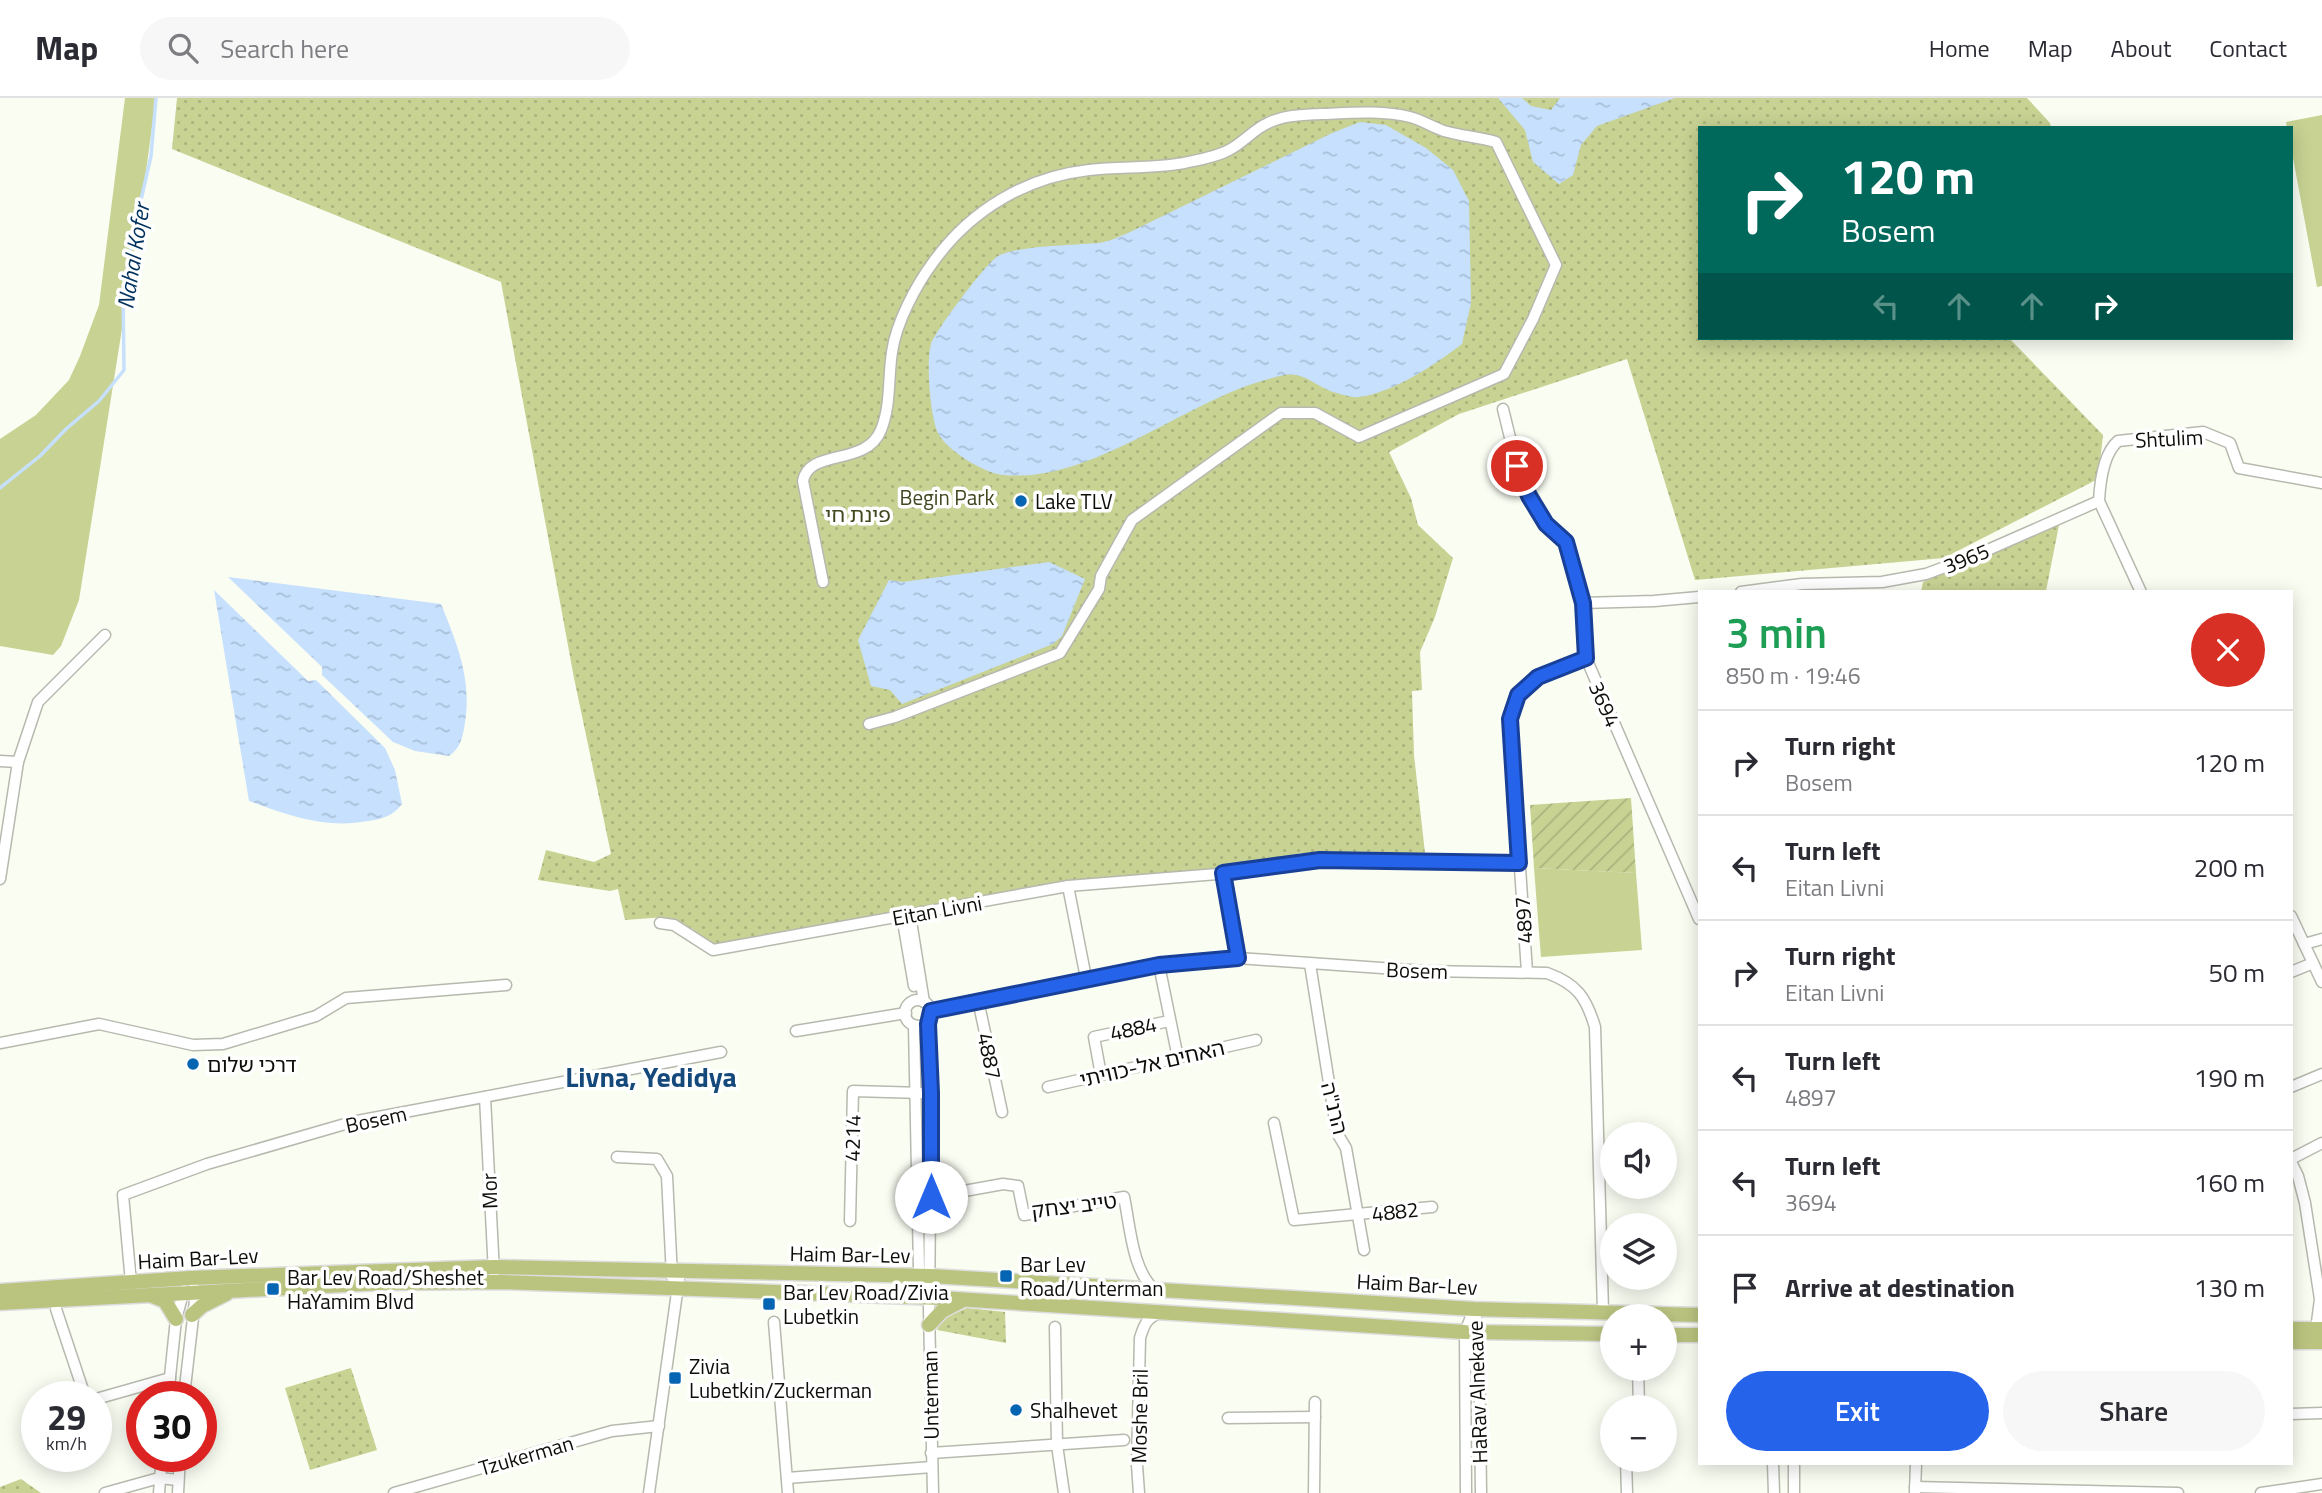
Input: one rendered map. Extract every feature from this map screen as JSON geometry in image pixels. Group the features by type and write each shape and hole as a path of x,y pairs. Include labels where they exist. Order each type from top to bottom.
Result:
{"main road":[{"name":"Haim Bar-Lev","path":"0,1303 145,1294 189,1287 492,1267 925,1276 1474,1309 1600,1311"},
{"name":"Haim Bar-Lev","path":"0,1291 131,1282 236,1290 381,1283 500,1282 929,1298 1472,1332 1600,1334"},
{"path":"192,1315 202,1306 236,1290"},
{"path":"145,1294 165,1301 176,1319"},
{"path":"929,1325 942,1311 963,1300"},
{"name":"Haim Bar-Lev","path":"1677,1314 1698,1315"},
{"path":"2293,1329 2320,1334"},
{"path":"2293,1341 2320,1334"},
{"path":"1677,1335 1698,1335"}],"street":[{"path":"823,582 803,481 804,472 815,463 863,450 878,437 887,409 892,349 907,307 935,259 974,216 1004,197 1059,175 1089,170 1171,165 1229,151 1268,123 1290,116 1377,112 1410,117 1443,131 1496,142 1556,265 1534,319 1504,374 1359,437 1315,413 1281,413 1132,520 1101,576 1099,589 1060,653 895,717 869,724"},
{"name":"3694","path":"1503,409 1517,466 1529,496 1546,524 1566,542 1583,603 1586,658 1698,917"},
{"name":"Shtulim","path":"2099,501 2100,485 2111,447 2118,441 2203,432 2230,443 2239,468 2322,483"},
{"path":"2099,501 2140,590"},
{"name":"3965","path":"1756,590 1802,584 1897,586 2099,501"},
{"path":"1583,603 1698,597"},
{"path":"0,879 18,762 38,702 104,635"},
{"name":"4897","path":"1527,972 1510,719 1518,695 1538,677 1586,658"},
{"path":"0,761 18,762"},
{"name":"Eitan Livni","path":"660,923 674,925 713,950 1068,886 1223,873 1320,860 1519,863"},
{"path":"1223,873 1238,958"},
{"path":"1068,886 1086,978"},
{"path":"906,915 925,1009 931,1093 931,1197 925,1276"},
{"path":"2293,920 2322,982"},
{"path":"2304,944 2322,939"},
{"name":"Bosem","path":"914,1025 921,1026 925,1009 1159,965 1238,958 1425,971 1547,973 1555,976 1578,990 1586,1000 1595,1027 1602,1304"},
{"path":"2293,971 2313,963"},
{"name":"הרנ\"ה","path":"1310,964 1337,1133 1346,1147 1364,1250"},
{"path":"1159,965 1178,1058"},
{"path":"0,1043 99,1024 193,1045 223,1044 316,1016 346,998 506,985"},
{"name":"4887","path":"978,1000 1002,1112"},
{"path":"925,1009 908,1006 906,1013 907,1019 914,1025 925,1276"},
{"path":"796,1031 906,1013"},
{"name":"4884","path":"1101,1075 1094,1037 1169,1021"},
{"name":"האחים אל-כוויתי","path":"1048,1087 1256,1040"},
{"name":"Bosem","path":"131,1282 123,1195 207,1164 352,1122 721,1052"},
{"path":"2293,1086 2322,1074"},
{"name":"4214","path":"850,1221 852,1091 931,1093"},
{"name":"Mor","path":"485,1097 492,1267 500,1282"},
{"name":"4882","path":"1274,1123 1294,1220 1432,1207"},
{"path":"2293,1160 2322,1143"},
{"path":"617,1157 657,1159 667,1176 677,1290 649,1493"},
{"path":"2293,1165 2305,1203 2320,1299 2320,1334"},
{"name":"טייב יצחק","path":"931,1197 1003,1184 1018,1186 1024,1215 1124,1197 1139,1270 1145,1281 1155,1290"},
{"path":"1128,1288 1139,1270"},
{"name":"Unterman","path":"925,1276 929,1298 933,1493"},
{"path":"185,1381 192,1315 189,1287"},
{"path":"170,1381 176,1319 189,1287"},
{"path":"56,1309 80,1381"},
{"name":"HaRav Alnekave","path":"1466,1493 1474,1309"},
{"name":"Moshe Bril","path":"1124,1310 1136,1323 1140,1338 1137,1465 1139,1493"},
{"name":"Moshe Bril","path":"1140,1338 1147,1320 1163,1312"},
{"path":"774,1322 788,1493"},
{"path":"1055,1327 1057,1444 1064,1493"},
{"name":"HaRav Alnekave","path":"1472,1332 1481,1493"},
{"path":"112,1394 170,1378"},
{"path":"1314,1493 1315,1402"},
{"path":"2293,1414 2322,1413"},
{"path":"1228,1418 1315,1417"},
{"name":"Tzukerman","path":"397,1493 612,1431 659,1426"},
{"path":"932,1452 1124,1440"},
{"path":"1773,1465 1774,1493"},
{"path":"1794,1465 1794,1493"},
{"path":"1916,1465 1915,1490 2178,1493"},
{"path":"787,1478 932,1467"},
{"path":"159,1493 160,1472"},
{"path":"178,1493 179,1472"},
{"path":"1626,1472 1627,1493"},
{"path":"105,1493 159,1478 178,1480"},
{"path":"2260,1493 2322,1484"}],"green space":[{"path":"125,98 156,98 79,600 61,646 53,655 0,646 0,439 36,415 69,380 99,305"},
{"name":"Begin Park","path":"177,98 2027,98 2051,126 1698,126 1698,340 2011,340 2103,435 2098,479 1944,558 1695,580 1627,359 1459,414 1389,452 1411,498 1418,525 1453,558 1435,617 1420,652 1422,690 1412,691 1414,755 1425,853 1301,853 1224,870 1068,882 713,946 691,928 665,917 625,920 618,889 610,891 538,880 546,850 594,862 611,854 574,678 501,282 172,149"},
{"path":"2322,115 2322,286 2317,287 2293,158 2293,126 2287,126 2286,122"},
{"path":"2059,525 2046,590 1921,590 1923,582"},
{"path":"1631,798 1636,873 1534,868 1530,805"},
{"path":"1534,868 1636,873 1642,950 1541,957"},
{"path":"967,1308 1005,1312 1006,1343 937,1330 943,1318"},
{"path":"351,1368 377,1450 310,1470 285,1388"},
{"path":"21,1479 41,1493 0,1493 0,1487"}],"water":[{"path":"1498,98 1522,98 1531,106 1551,110 1560,98 1675,98 1597,126 1581,145 1573,175 1559,184 1533,162 1525,130"},
{"path":"1360,122 1386,125 1426,148 1453,170 1469,201 1471,303 1462,344 1400,384 1359,397 1333,392 1292,375 1250,385 1215,399 1109,452 1074,466 1038,474 995,474 966,460 942,439 935,425 931,402 931,344 962,297 998,256 1031,248 1098,243 1113,239"},
{"path":"1049,562 1085,579 1062,636 1053,644 902,704 890,690 871,686 858,640 889,580 903,582"},
{"path":"228,577 441,604 465,676 467,706 461,741 456,749 449,756 415,751 393,742 322,675 322,667"},
{"path":"214,590 308,681 316,680 385,748 395,770 402,804 395,811 378,819 352,823 322,822 293,816 249,801"}],"waterway":[{"name":"Nahal Kofer","path":"0,488 40,456 99,401 124,370 123,293 151,156 156,98"}],"place":[{"name":"Lake TLV","path":"1021,501"},
{"name":"דרכי שלום","path":"193,1064"},
{"name":"Bar Lev Road/Unterman","path":"1006,1276"},
{"name":"Bar Lev Road/Sheshet HaYamim Blvd","path":"273,1289"},
{"name":"Bar Lev Road/Zivia Lubetkin","path":"769,1304"},
{"name":"Zivia Lubetkin/Zuckerman","path":"675,1378"},
{"name":"Shalhevet","path":"1016,1410"}],"district":[{"name":"Livna, Yedidya","path":"651,1076"}],"route":[{"path":"931,1197 928,1024 931,1011 1159,965 1238,958 1223,873 1320,860 1519,863 1510,719 1518,695 1538,677 1586,658 1583,603 1566,542 1546,524 1529,496 1517,466"}],"park label":[{"name":"פינת חי","path":"858,514"}]}
